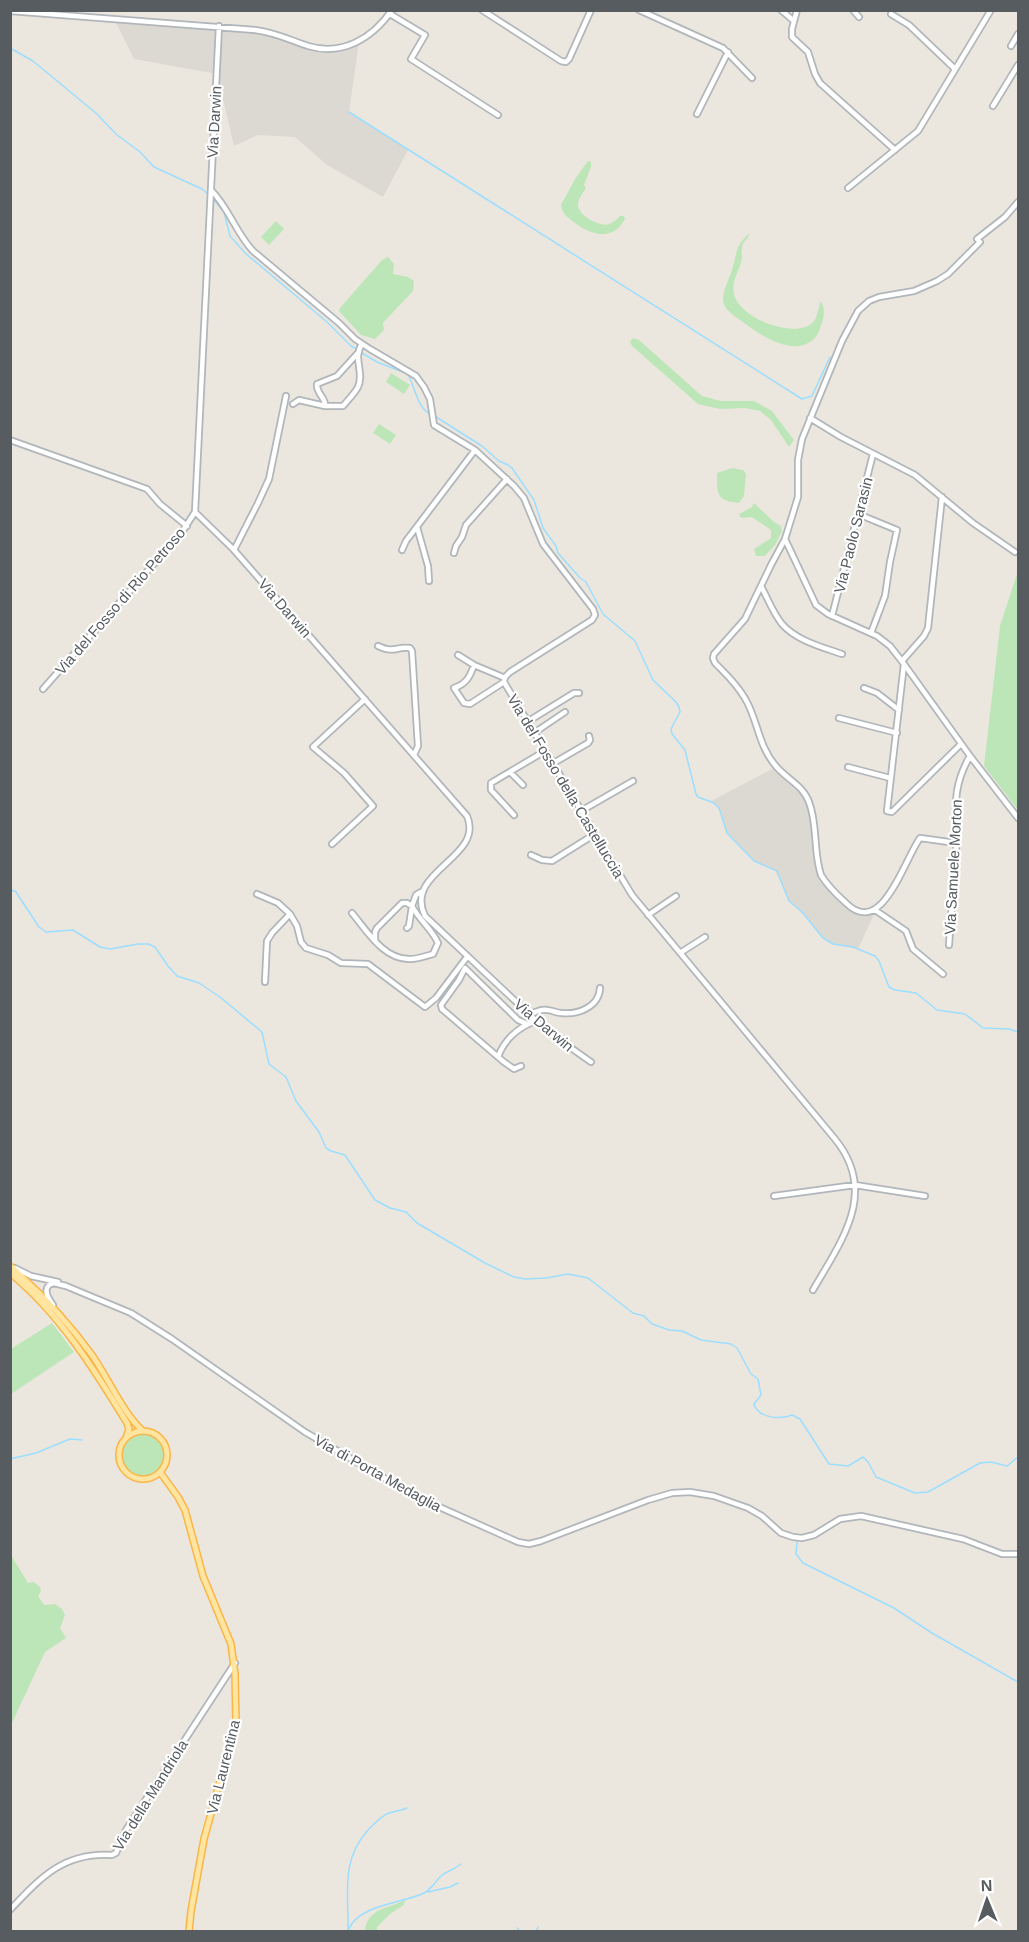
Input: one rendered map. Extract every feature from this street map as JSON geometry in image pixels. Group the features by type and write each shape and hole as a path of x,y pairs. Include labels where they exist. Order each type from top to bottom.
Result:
{"main road":[{"path":"10,1266 43,1295 56,1310 92,1355 133,1421 143,1431"},
{"path":"10,1273 47,1308 74,1341 126,1421 129,1428 119,1451 119,1459 126,1472 139,1479 147,1479 160,1472 166,1462 166,1449 160,1438 143,1431 133,1433 126,1438"},
{"name":"Via Laurentina","path":"160,1472 186,1510 203,1576 228,1637 235,1664 236,1723 204,1839 190,1911 189,1932"}],"street":[{"path":"482,10 564,62 569,59 591,10"},
{"path":"639,10 659,21 717,45 728,52 752,78"},
{"path":"781,10 794,21"},
{"path":"797,10 792,37 808,52 815,74 822,86 894,150"},
{"path":"853,10 859,17"},
{"path":"848,188 918,132 990,10"},
{"path":"10,11 264,31 311,47 334,49 349,46 364,39 391,12 425,35 411,59 498,115"},
{"path":"891,14 909,25 955,69"},
{"name":"Via Darwin","path":"219,26 195,512 234,550 463,811 469,825 468,837 463,846 428,882 422,892 421,905 425,916 557,1040 591,1062"},
{"path":"1011,46 1018,34"},
{"path":"698,114 728,52"},
{"path":"993,106 1018,65"},
{"name":"Via del Fosso della Castelluccia","path":"211,190 226,208 242,240 253,251 362,344 416,376 428,393 433,421 438,429 475,450 524,498 543,544 593,609 595,615 591,621 510,672 504,680 632,896 838,1143 848,1160 855,1185 855,1204 850,1223 813,1290"},
{"path":"956,843 919,839 891,891 875,910 864,913 854,910 823,878 818,863 811,809 806,795 772,761 760,740 748,702 713,660 714,654 745,619 785,539 798,497 800,445 842,341 854,318 863,306 879,297 914,291 948,274 981,242 977,239 1005,217 1018,202"},
{"path":"325,406 325,401 317,391 317,384 337,376 362,344"},
{"path":"293,404 304,400 325,406 343,405 358,388 360,374 358,352"},
{"path":"234,550 262,496 268,479 285,396"},
{"path":"810,418 915,475 974,523 1015,552"},
{"path":"10,440 147,489 160,504 187,526"},
{"path":"402,550 406,541 475,450"},
{"name":"Via Paolo Sarasin","path":"832,616 873,454"},
{"path":"454,553 462,537 463,528 507,479"},
{"path":"942,496 928,628 903,662 897,733 886,810 892,812 961,744"},
{"name":"Via del Fosso di Rio Petroso","path":"43,689 187,526 195,512"},
{"path":"858,514 897,530 886,592 872,633"},
{"path":"417,527 428,566 429,581"},
{"path":"785,539 814,602 820,609 832,616 872,633 884,641 903,662 961,744 1018,818"},
{"path":"761,586 776,614 789,631 801,639 842,654"},
{"path":"378,646 393,651 407,647 412,651 418,746 414,754"},
{"path":"458,655 504,680 470,704 464,703 454,688 463,685 468,680 474,665"},
{"path":"864,688 877,693 899,710"},
{"path":"527,722 574,693 579,693"},
{"path":"332,844 373,806 344,773 313,747 365,699"},
{"path":"534,733 566,712"},
{"path":"839,718 897,733"},
{"path":"552,764 588,743 589,736"},
{"path":"514,814 490,788 491,783 544,751"},
{"name":"Via Samuele Morton","path":"949,945 956,843 956,797 963,770 970,756"},
{"path":"848,766 891,778"},
{"path":"510,772 523,785"},
{"path":"581,811 633,781"},
{"path":"531,855 552,861 595,834"},
{"path":"406,928 409,926 416,895 422,892"},
{"path":"257,894 278,903 290,914 301,942 306,948 328,955 341,963 368,964 425,1007 436,998 467,957"},
{"path":"648,915 676,896"},
{"path":"352,913 375,940 385,951 401,958 411,959 434,954 438,943 412,906 407,903 400,904 377,928 375,940"},
{"path":"875,910 906,931 913,949 943,975"},
{"path":"265,982 267,941 290,914"},
{"path":"285,921 294,920"},
{"path":"680,953 705,937"},
{"path":"521,1066 514,1069 441,1007 465,968 518,1020 527,1024"},
{"path":"529,1015 546,1010 562,1013 576,1012 594,1004 598,999 600,988"},
{"path":"498,1057 501,1047 512,1035 527,1024 536,1021"},
{"path":"774,1196 855,1185 925,1196"},
{"name":"Via di Porta Medaglia","path":"10,1266 30,1275 55,1281 136,1315 304,1432 417,1497 518,1542 529,1544 541,1541 648,1500 672,1493 690,1492 714,1496 748,1508 762,1516 781,1533 790,1537 809,1537 840,1519 861,1516 963,1539 1002,1554 1018,1554"},
{"path":"56,1310 46,1293 46,1287 54,1283 66,1286"},
{"name":"Via della Mandriola","path":"10,1910 44,1877 64,1863 86,1855 116,1853 126,1830 235,1664"}],"shaded area":[{"path":"114,19 268,32 317,48 337,49 359,42 349,112 408,150 383,197 327,165 295,137 258,135 234,146 217,74 134,59"},
{"path":"776,767 799,787 811,809 821,875 843,901 864,913 877,908 858,949 833,944 820,935 802,912 789,901 775,870 754,861 727,833 719,808 711,801"}],"green space":[{"path":"588,161 591,162 591,167 584,185 586,188 579,199 579,210 586,217 600,224 609,224 620,216 624,216 625,219 620,226 608,234 595,233 581,227 564,213 561,205"},
{"path":"276,221 284,229 269,245 261,237"},
{"path":"750,233 742,246 741,263 734,284 734,294 738,303 757,319 782,328 795,329 813,322 821,301 824,312 822,323 814,339 806,344 787,345 767,338 725,307 724,293 737,251 741,242"},
{"path":"388,257 394,264 393,274 408,277 414,281 413,291 383,323 384,330 375,339 361,335 339,311 382,260"},
{"path":"633,338 639,340 702,396 721,401 754,401 772,411 794,440 789,447 771,420 760,411 745,408 720,409 698,404 632,346 630,342"},
{"path":"391,373 410,385 404,394 386,382"},
{"path":"379,424 396,435 390,444 373,433"},
{"path":"732,468 743,470 746,474 744,496 739,503 722,498 718,491 717,473"},
{"path":"754,503 781,526 782,531 775,545 765,556 756,556 754,549 771,538 771,530 752,517 741,518 739,514 752,507"},
{"path":"1018,571 1018,810 984,766 1000,626"},
{"path":"52,1323 74,1352 11,1394 11,1349"},
{"path":"143,1434 158,1440 164,1455 158,1470 143,1476 128,1470 122,1455 128,1440"},
{"path":"11,1555 28,1583 34,1582 40,1587 41,1591 38,1596 44,1605 55,1604 62,1609 65,1615 60,1628 66,1638 45,1652 11,1725"},
{"path":"405,1900 404,1905 390,1914 377,1927 377,1931 365,1931 369,1918 379,1910"}],"waterway":[{"path":"10,48 33,61 97,114 154,167 202,189 209,195"},
{"path":"349,112 802,399 812,396 830,357"},
{"path":"213,199 224,212 230,236 245,253 358,350"},
{"path":"362,353 377,362 408,374 425,410 512,468 534,500 543,528 556,546 558,553 586,582 603,614 635,641 653,680 679,707 680,712 671,729 672,734 685,750 696,794 719,808 727,833 754,861 777,871 789,901 802,912 823,938 833,944 853,947 875,956 889,987 895,990 916,993 937,1010 965,1014 983,1028 1009,1029 1018,1032"},
{"path":"10,889 16,892 39,927 46,932 73,930 100,947 110,949 138,944 155,947 177,976 199,983 220,997 262,1032 269,1064 286,1077 296,1101 319,1132 326,1148 345,1155 375,1200 390,1208 406,1212 417,1223 485,1263 514,1277 546,1278 568,1274 588,1278 633,1313 644,1316 652,1324 669,1330 682,1331 701,1340 731,1344 737,1348 751,1374 758,1379 761,1395 754,1404 756,1409 770,1417 792,1415 800,1419 829,1464 848,1466 863,1457 876,1477 915,1493 928,1492 980,1463 991,1462 1007,1466 1018,1457"},
{"path":"10,1459 36,1453 70,1439 82,1440"},
{"path":"797,1542 796,1554 803,1563 894,1608 932,1633 1018,1682"},
{"path":"348,1932 347,1891 353,1854 368,1830 381,1818 407,1808"},
{"path":"349,1929 354,1921 371,1910 424,1893 441,1876 461,1864"},
{"path":"428,1892 458,1883"},
{"path":"536,1932 538,1927"},
{"path":"517,1928 521,1932"}]}
